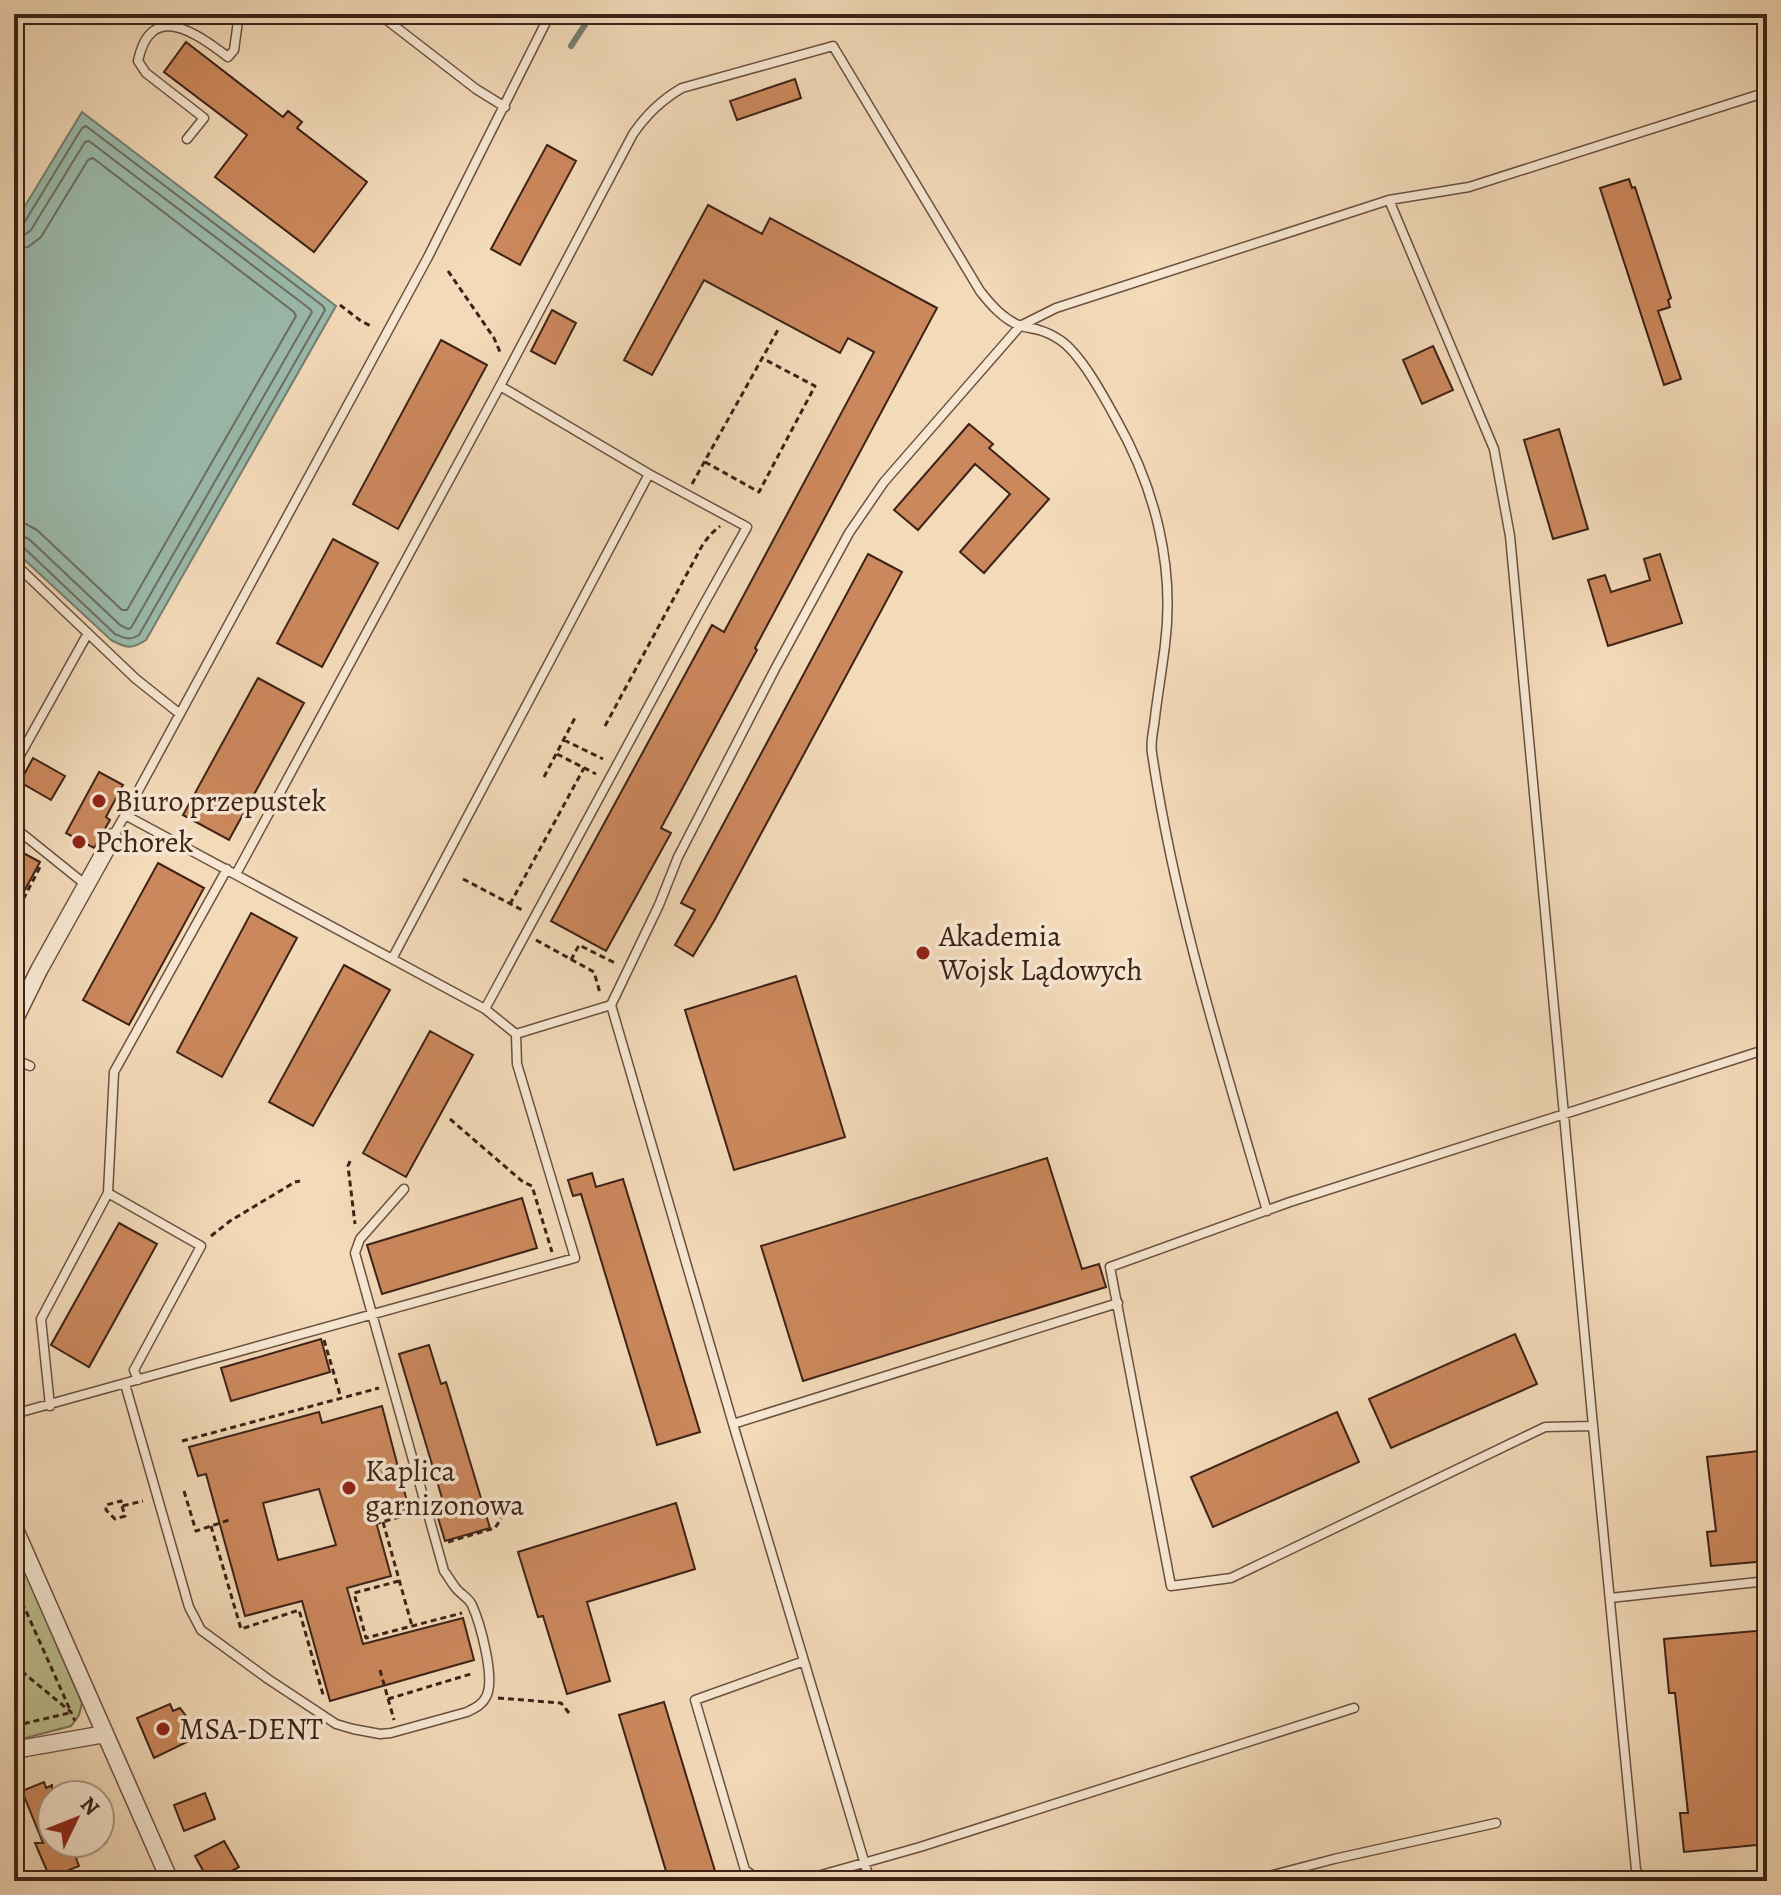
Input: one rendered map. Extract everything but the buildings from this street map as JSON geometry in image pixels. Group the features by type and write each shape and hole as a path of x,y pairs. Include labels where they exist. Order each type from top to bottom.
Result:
{"street":[{"path":"14,1021 19,997 45,958 113,837"},
{"path":"14,1527 170,1881"},
{"path":"14,1750 105,1734"}],"lane":[{"path":"187,139 204,118 146,73 138,61 141,46 148,34 158,28 173,26 200,37 228,57 234,50 239,14"},
{"path":"379,14 476,89 505,107"},
{"path":"113,837 428,257 550,14"},
{"path":"236,874 633,134 659,103 682,88 833,46 980,291 996,311 1020,326 1038,330 1061,341 1090,375 1134,454 1158,519 1168,595 1168,624 1151,748 1159,796 1187,929 1267,1211"},
{"path":"870,1881 611,1005 659,905 678,857 849,533 884,482 1020,326 1056,308 1389,200 1469,187 1767,92"},
{"path":"1389,200 1494,449 1512,548 1636,1870 1642,1881"},
{"path":"485,1009 747,527 649,474 500,386"},
{"path":"392,959 649,474"},
{"path":"14,563 136,679 180,714"},
{"path":"14,766 88,633"},
{"path":"14,1414 575,1258 517,1064 516,1034 485,1009 125,815"},
{"path":"14,827 86,885"},
{"path":"50,1406 41,1319 108,1193 114,1072 227,869"},
{"path":"516,1034 611,1005"},
{"path":"1593,1426 1545,1427 1231,1578 1171,1586 1110,1267 1267,1211 1767,1049"},
{"path":"14,1059 30,1066"},
{"path":"125,1384 189,1607 201,1630 323,1716 353,1729 391,1733 479,1706 488,1693 488,1660 473,1610 444,1571 355,1253 360,1239 404,1189"},
{"path":"108,1193 201,1246 134,1370 138,1380"},
{"path":"733,1424 1118,1303"},
{"path":"1610,1598 1767,1581"},
{"path":"761,1881 745,1870 695,1700 804,1661"},
{"path":"800,1881 920,1847 1354,1708"},
{"path":"1250,1881 1496,1823"}],"path":[{"path":"448,271 494,338 501,354 513,361"},
{"path":"340,305 361,321"},
{"path":"686,495 779,328"},
{"path":"705,462 759,492 815,386 762,358"},
{"path":"605,726 703,544 729,518"},
{"path":"544,777 576,716"},
{"path":"564,740 617,766"},
{"path":"557,754 609,781"},
{"path":"510,904 584,768"},
{"path":"14,917 39,869"},
{"path":"463,879 535,917"},
{"path":"525,934 594,972 601,995 611,1005"},
{"path":"571,960 579,945 628,970"},
{"path":"450,1119 523,1182 532,1186 556,1263"},
{"path":"350,1161 348,1166 357,1236 360,1239"},
{"path":"201,1246 230,1221 300,1181"},
{"path":"321,1330 341,1398"},
{"path":"182,1441 393,1384"},
{"path":"184,1491 196,1531 232,1519"},
{"path":"122,1506 158,1498"},
{"path":"121,1501 122,1506 125,1516 115,1519 106,1510 106,1505 121,1501"},
{"path":"375,1524 409,1514"},
{"path":"437,1545 495,1528 504,1514"},
{"path":"383,1522 412,1626"},
{"path":"211,1526 241,1629 299,1610 327,1710 323,1716"},
{"path":"399,1581 354,1593 366,1638 473,1610"},
{"path":"14,1584 75,1721"},
{"path":"14,1665 71,1712 79,1715"},
{"path":"380,1670 394,1721"},
{"path":"388,1699 479,1671"},
{"path":"488,1693 501,1700 561,1703 569,1713"},
{"path":"14,1726 71,1712"}],"green space":[{"path":"14,1546 82,1703 79,1715 71,1726 14,1741"}],"water":[{"path":"82,112 336,306 146,640 132,647 111,640 14,550 14,224"}],"waterway":[{"path":"571,46 592,14"}],"place":[{"name":"Biuro przepustek","path":"99,801"},
{"name":"Pchorek","path":"79,842"},
{"name":"Akademia Wojsk Lądowych","path":"923,953"},
{"name":"Kaplica garnizonowa","path":"349,1488"},
{"name":"MSA-DENT","path":"163,1729"}]}
